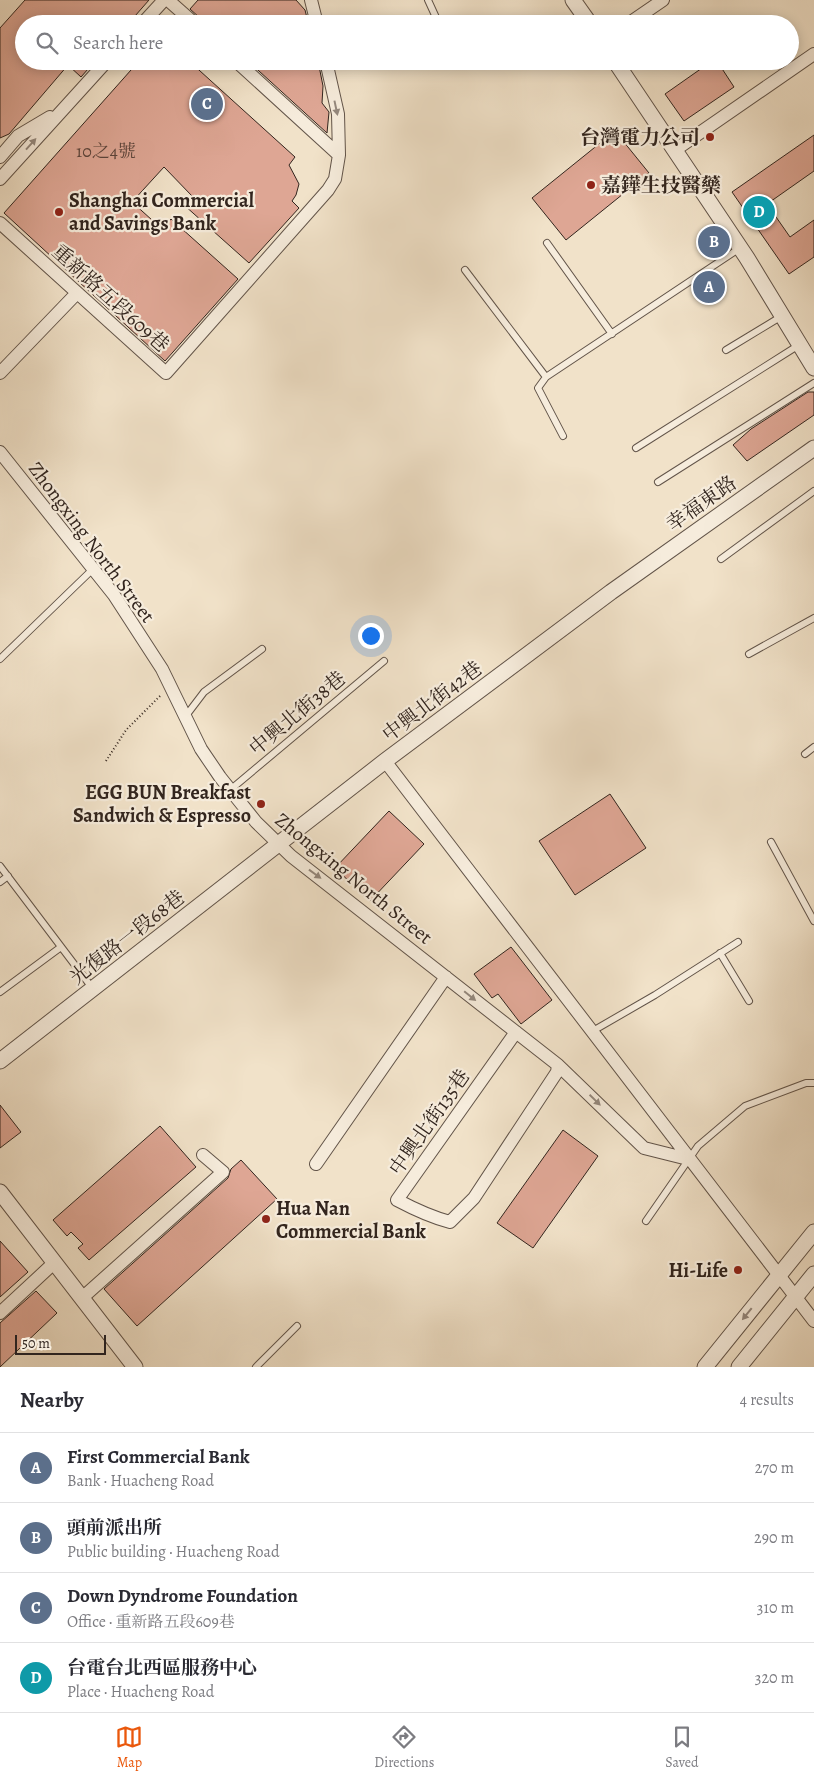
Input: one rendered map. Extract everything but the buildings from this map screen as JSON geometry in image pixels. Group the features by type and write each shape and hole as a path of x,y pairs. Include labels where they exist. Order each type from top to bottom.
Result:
{"street":[{"path":"150,15 164,0"},
{"path":"168,0 185,15"},
{"path":"310,0 314,15"},
{"path":"573,0 584,15"},
{"path":"641,15 663,0"},
{"path":"799,67 812,58"},
{"path":"0,179 99,70"},
{"path":"246,70 340,155"},
{"name":"重新路五段609巷","path":"0,223 166,373 328,190 335,179 340,155 338,114 328,70"},
{"path":"621,70 740,248 814,368"},
{"path":"675,150 794,70"},
{"path":"0,157 18,136 63,109"},
{"path":"0,373 77,293"},
{"name":"幸福東路","path":"611,592 814,448"},
{"name":"Zhongxing North Street","path":"0,452 114,595 162,669 201,749 230,790 256,822 278,844 558,1065 644,1148 688,1159"},
{"name":"中興北街42巷","path":"278,844 385,761 611,592"},
{"path":"385,761 688,1159 814,1321"},
{"name":"光復路一段68巷","path":"0,1061 278,844"},
{"path":"316,1164 446,977"},
{"name":"中興北街135巷","path":"516,1032 396,1200 428,1215 450,1222 455,1220 474,1198 557,1072 558,1065"},
{"path":"82,1298 223,1172 203,1155"},
{"path":"0,1192 135,1367"},
{"path":"704,1367 814,1232"},
{"path":"0,1313 55,1262"},
{"path":"739,1367 814,1274"}],"lane":[{"path":"428,0 435,15"},
{"path":"547,243 612,334"},
{"path":"563,436 538,388 546,377 740,248"},
{"path":"465,270 546,377"},
{"path":"726,350 783,316"},
{"path":"636,448 800,345"},
{"path":"658,482 814,383"},
{"path":"720,559 814,491"},
{"path":"0,659 93,569"},
{"path":"749,654 814,618"},
{"path":"185,717 204,692 262,649"},
{"name":"中興北街38巷","path":"230,790 384,661"},
{"path":"805,754 814,748"},
{"path":"771,842 814,921"},
{"path":"0,866 93,989"},
{"path":"0,882 8,876"},
{"path":"591,1032 655,996 738,942"},
{"path":"0,992 61,947"},
{"path":"720,953 749,1000"},
{"path":"646,1221 698,1146 745,1106 806,1083 814,1082"},
{"path":"256,1367 297,1326"}],"path":[{"path":"106,761 126,730 170,686"}],"place":[{"name":"Down Dyndrome Foundation","path":"207,104"},
{"name":"台灣電力公司","path":"710,137"},
{"name":"嘉鏵生技醫藥","path":"591,185"},
{"name":"Shanghai Commercial and Savings Bank","path":"59,212"},
{"name":"台電台北西區服務中心","path":"759,212"},
{"name":"頭前派出所","path":"714,242"},
{"name":"First Commercial Bank","path":"709,287"},
{"name":"EGG BUN Breakfast Sandwich & Espresso","path":"261,804"},
{"name":"Hua Nan Commercial Bank","path":"266,1219"},
{"name":"Hi-Life","path":"738,1270"}]}
